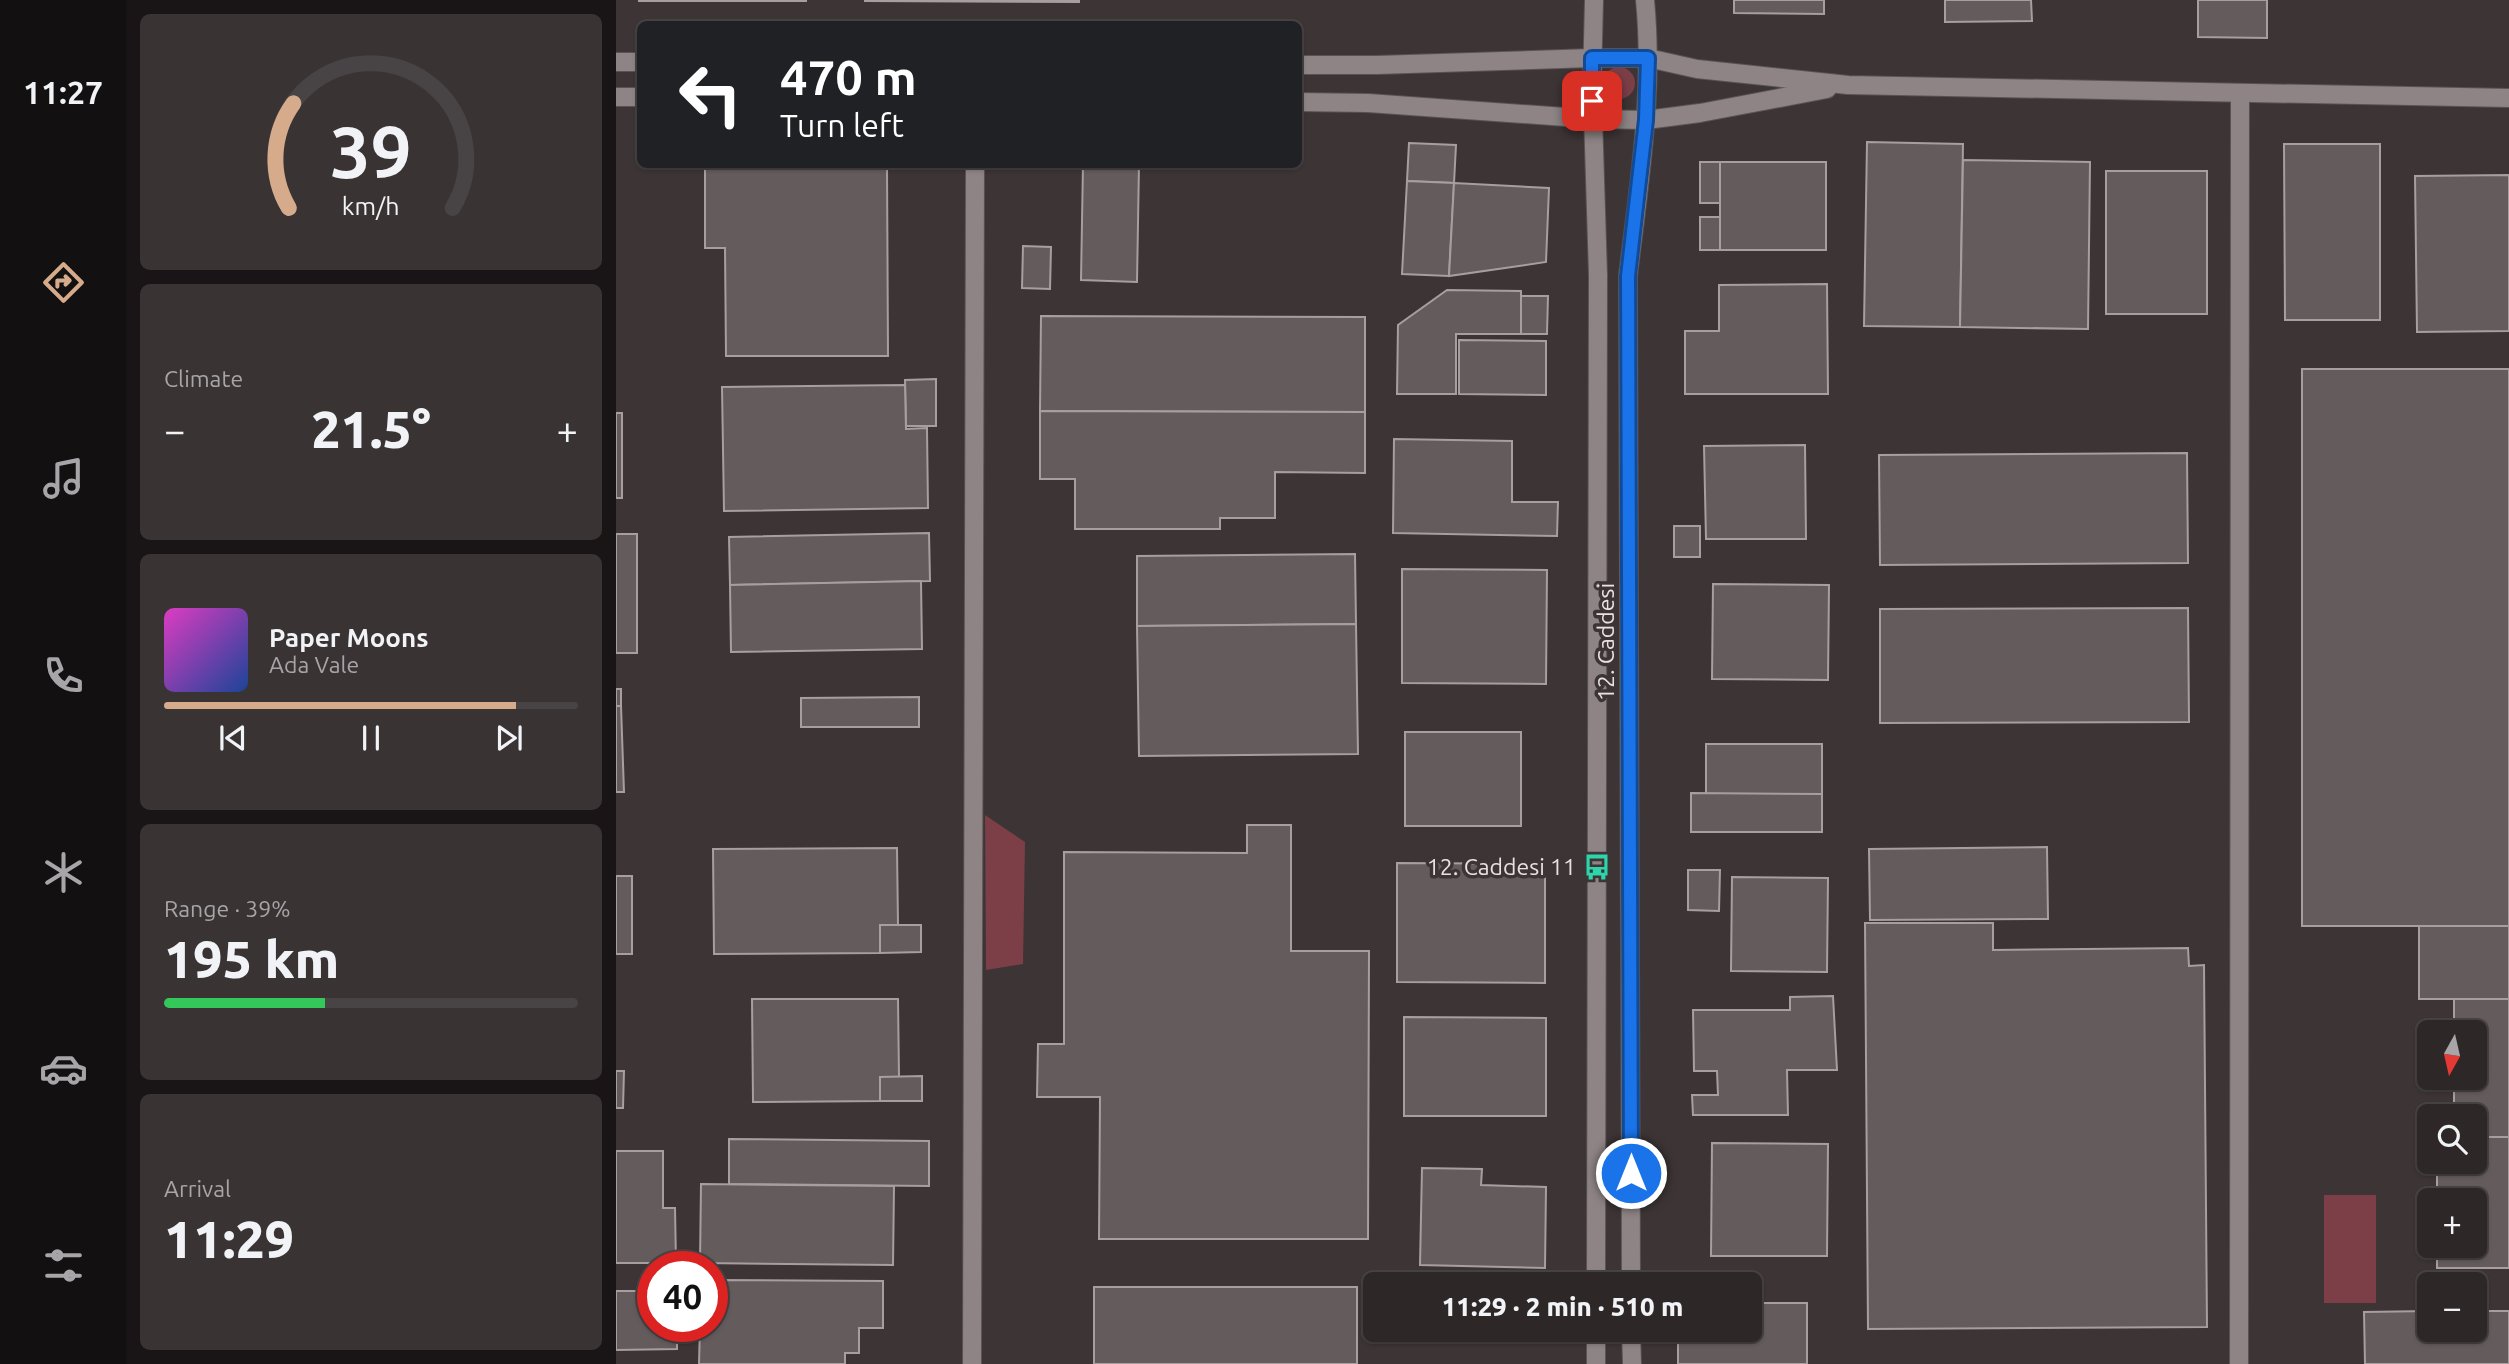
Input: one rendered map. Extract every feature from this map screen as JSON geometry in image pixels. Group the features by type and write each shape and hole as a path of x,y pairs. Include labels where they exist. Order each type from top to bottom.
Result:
{"street":[{"name":"12. Caddesi","path":"1594,0 1592,58 1598,275 1596,1272"},
{"name":"12. Caddesi","path":"1631,1272 1628,276 1646,120 1648,58 1645,0"},
{"path":"1302,65 1648,58 1697,69 1848,85 2509,98"},
{"path":"616,62 637,62"},
{"path":"1302,102 1368,103 1593,119 1646,120 1700,113 1848,85"},
{"path":"2239,94 2239,1364"},
{"path":"616,97 637,97"},
{"path":"972,1364 975,168"},
{"path":"1596,1342 1596,1364"},
{"path":"1632,1342 1632,1364"}],"shaded area":[{"path":"1619,67 1630,72 1635,83 1630,94 1619,99 1608,94 1603,83 1608,72"},
{"path":"985,815 1025,842 1023,964 986,970"},
{"path":"2324,1195 2376,1195 2376,1303 2324,1303"}],"building":[{"path":"806,0 806,1 639,1"},
{"path":"1079,0 1079,2 865,1"},
{"path":"1734,0 1824,0 1824,14 1734,13"},
{"path":"1945,0 2031,0 2032,21 1945,22"},
{"path":"2198,0 2267,0 2267,38 2198,37"},
{"path":"1867,142 1963,144 1960,327 1864,326"},
{"path":"1409,143 1456,145 1454,183 1407,181"},
{"path":"2284,144 2380,144 2380,320 2285,320"},
{"path":"1963,160 2090,162 2088,329 1960,327"},
{"path":"1700,162 1720,162 1720,203 1700,203"},
{"path":"1720,162 1826,162 1826,250 1720,250"},
{"path":"705,168 887,168 888,356 726,356 725,248 705,248"},
{"path":"1083,168 1139,168 1137,282 1081,280"},
{"path":"2106,171 2207,171 2207,314 2106,314"},
{"path":"2509,175 2509,331 2417,332 2415,176"},
{"path":"1407,181 1454,183 1449,276 1402,274"},
{"path":"1454,183 1549,188 1546,262 1449,276"},
{"path":"1700,217 1720,217 1720,250 1700,250"},
{"path":"1023,246 1051,247 1050,289 1022,288"},
{"path":"1827,284 1828,394 1685,394 1685,331 1719,331 1719,285"},
{"path":"1447,290 1521,291 1521,334 1456,334 1456,394 1397,394 1398,325"},
{"path":"1521,296 1548,296 1547,334 1521,334"},
{"path":"1041,316 1365,317 1365,412 1040,411"},
{"path":"1459,340 1546,341 1546,395 1459,394"},
{"path":"2302,369 2509,369 2509,926 2302,926"},
{"path":"936,379 936,426 906,426 905,380"},
{"path":"905,385 906,429 927,428 928,508 724,511 722,387"},
{"path":"1040,411 1365,412 1365,473 1275,472 1275,518 1220,518 1220,529 1075,529 1075,479 1040,479"},
{"path":"616,413 622,413 622,498 616,498"},
{"path":"1394,439 1512,441 1512,502 1558,502 1557,536 1393,533"},
{"path":"1805,445 1806,539 1706,539 1704,446"},
{"path":"2187,453 2188,563 1880,565 1879,455"},
{"path":"1674,526 1700,526 1700,557 1674,557"},
{"path":"929,533 930,581 730,585 729,537"},
{"path":"616,534 637,534 637,653 616,653"},
{"path":"1355,554 1356,624 1137,626 1137,556"},
{"path":"1402,569 1547,570 1546,684 1402,683"},
{"path":"921,581 922,649 731,652 730,585"},
{"path":"1713,584 1829,585 1828,680 1712,679"},
{"path":"2188,608 2189,722 1880,723 1880,609"},
{"path":"1356,624 1358,754 1139,756 1137,626"},
{"path":"616,689 621,689 621,706 616,706"},
{"path":"919,697 919,727 801,727 801,698"},
{"path":"616,706 621,706 624,792 616,792"},
{"path":"1405,732 1521,732 1521,826 1405,826"},
{"path":"1706,744 1822,744 1822,794 1706,794"},
{"path":"1691,793 1822,794 1822,832 1691,832"},
{"path":"1247,825 1291,825 1291,951 1369,951 1368,1239 1099,1239 1100,1097 1037,1097 1038,1044 1064,1044 1064,852 1247,853"},
{"path":"2047,847 2048,919 1870,920 1869,849"},
{"path":"897,848 898,925 880,925 880,953 714,954 713,849"},
{"path":"1397,863 1545,864 1545,983 1397,982"},
{"path":"1688,870 1720,870 1719,911 1688,910"},
{"path":"616,876 632,876 632,954 616,954"},
{"path":"1732,877 1828,878 1827,972 1731,971"},
{"path":"1865,923 1993,923 1993,950 2188,948 2189,966 2204,965 2207,1327 1868,1329"},
{"path":"880,925 921,925 921,952 880,953"},
{"path":"2419,926 2509,926 2509,999 2419,999"},
{"path":"1833,996 1837,1070 1787,1070 1788,1115 1693,1115 1692,1095 1718,1095 1717,1071 1694,1071 1693,1010 1790,1010 1790,997"},
{"path":"752,999 898,999 899,1077 880,1077 880,1101 753,1102"},
{"path":"2454,999 2509,999 2509,1137 2487,1137 2487,1104 2454,1104 2454,1090 2487,1090 2487,1020 2454,1020"},
{"path":"1404,1017 1546,1018 1546,1116 1404,1116"},
{"path":"616,1071 624,1071 623,1108 616,1108"},
{"path":"922,1076 922,1101 880,1101 880,1077"},
{"path":"2487,1137 2509,1137 2509,1268 2437,1268 2437,1258 2487,1258 2487,1188 2437,1188 2437,1174 2487,1174"},
{"path":"729,1139 929,1141 929,1186 729,1184"},
{"path":"1712,1143 1828,1144 1827,1256 1711,1256"},
{"path":"616,1151 663,1151 663,1208 675,1208 676,1251 637,1251 637,1263 616,1263"},
{"path":"1422,1168 1482,1169 1481,1185 1546,1187 1545,1268 1420,1265"},
{"path":"701,1184 894,1186 893,1265 728,1263 728,1251 700,1251"},
{"path":"728,1280 883,1281 883,1328 859,1328 859,1353 845,1353 845,1364 699,1364 700,1342 728,1342"},
{"path":"1094,1287 1357,1287 1357,1364 1094,1364"},
{"path":"616,1291 637,1291 637,1342 677,1342 677,1349 616,1350"},
{"path":"1762,1303 1807,1303 1807,1364 1678,1364 1678,1342 1762,1342"},
{"path":"2417,1311 2417,1342 2487,1342 2487,1311 2509,1311 2509,1364 2365,1364 2364,1312"}],"place":[{"name":"12. Caddesi 11","path":"1597,867"}],"route":[{"path":"1592,101 1592,58 1648,58 1646,120 1628,276 1631,1173"}]}
